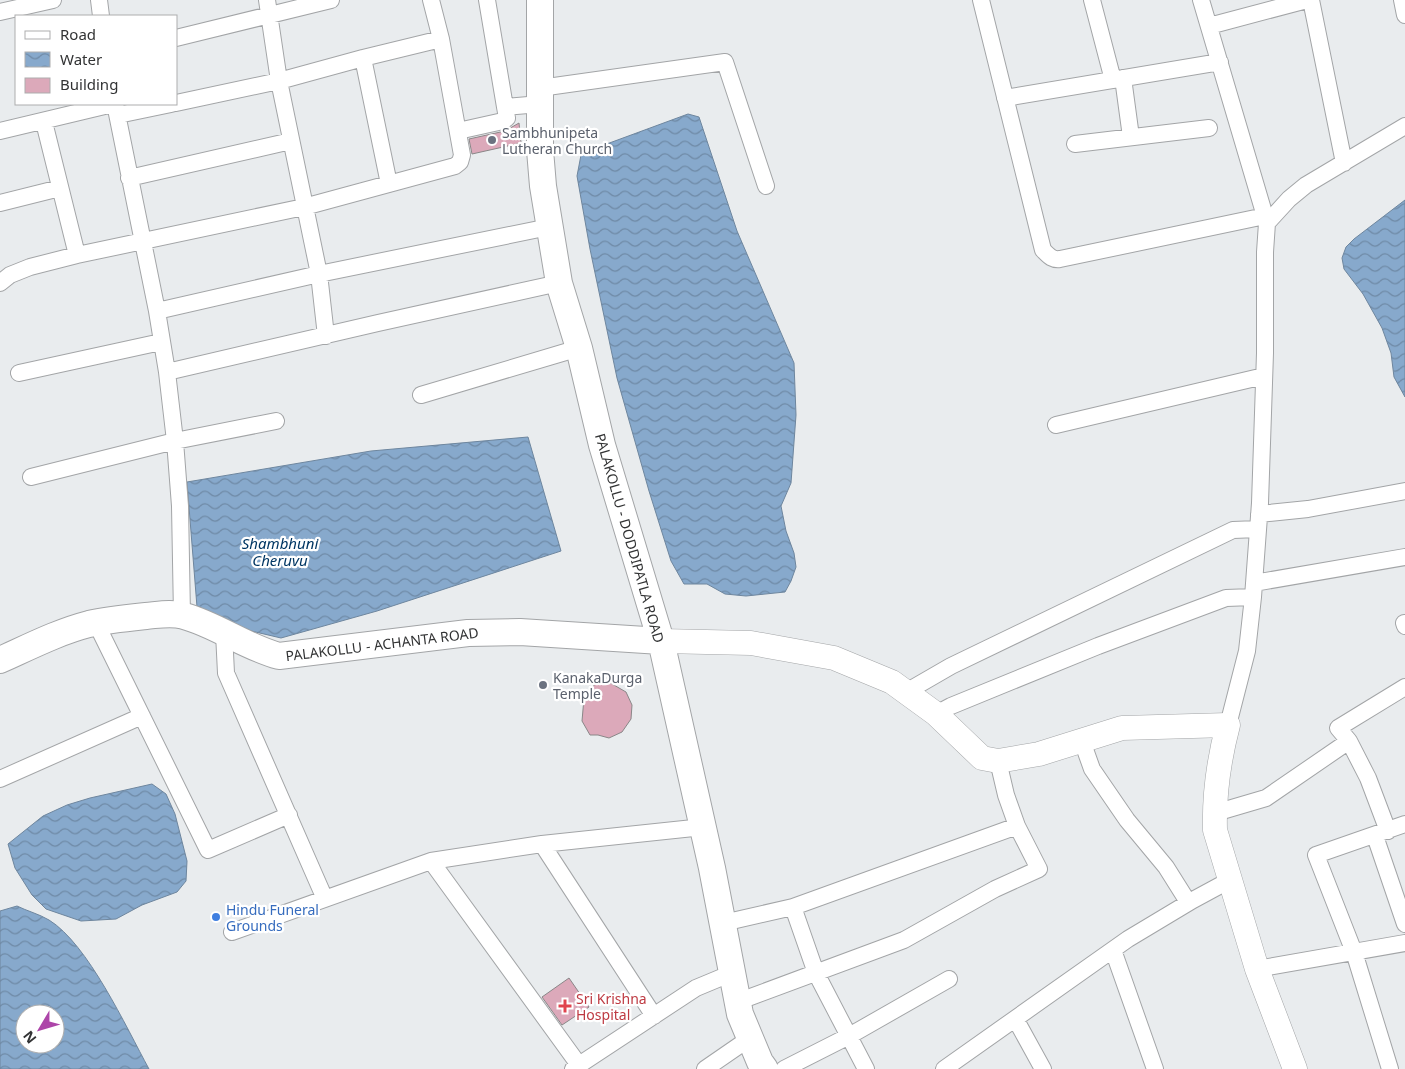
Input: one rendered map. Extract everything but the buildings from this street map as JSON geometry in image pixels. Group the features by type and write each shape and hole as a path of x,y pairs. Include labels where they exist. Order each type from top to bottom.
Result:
{"main road":[{"name":"PALAKOLLU - DODDIPATLA ROAD","path":"540,0 540,150 549,227 559,283 579,348 602,445 661,641 703,827 740,1014 765,1069"},
{"name":"PALAKOLLU - ACHANTA ROAD","path":"0,660 52,636 96,623 120,618 156,615 182,615 224,633 261,652 279,656 468,633 520,632 661,641"}],"street":[{"path":"0,12 53,0"},
{"path":"99,0 101,15"},
{"path":"178,37 268,8 331,0"},
{"path":"0,283 10,275 30,267 77,255 304,207 455,166 460,162 462,155 432,0"},
{"path":"458,131 503,121 506,118 487,0"},
{"path":"981,0 1043,250 1054,260 1266,220 1306,185 1405,126"},
{"path":"1092,0 1118,79 1131,137"},
{"path":"1201,0 1266,220 1264,376 1259,521 1254,590 1247,651 1221,759 1215,830 1258,969 1295,1069"},
{"path":"1209,26 1307,0"},
{"path":"1311,0 1344,162"},
{"path":"1402,0 1405,15"},
{"path":"268,8 279,80 319,274 326,336"},
{"path":"178,103 279,80 441,39"},
{"path":"363,58 389,184"},
{"path":"505,108 540,96 725,62 766,186"},
{"path":"1005,98 1220,62"},
{"path":"0,132 115,108 158,105"},
{"path":"115,108 157,311 167,372 180,506 182,615"},
{"path":"44,122 77,255"},
{"path":"1075,144 1209,128"},
{"path":"129,178 291,141"},
{"path":"0,203 60,188"},
{"path":"157,311 319,274 549,227"},
{"path":"167,372 559,283"},
{"path":"19,373 161,342"},
{"path":"421,396 579,348"},
{"path":"1056,425 1264,376"},
{"path":"31,477 175,441 276,421"},
{"path":"906,692 951,666 1233,530 1259,521 1308,509 1405,491"},
{"path":"936,714 950,706 1098,646 1226,598 1254,590 1405,557"},
{"path":"96,623 208,850 288,815"},
{"path":"224,633 226,673 324,899"},
{"path":"661,641 751,643 834,658 892,682 936,714 982,758 998,761 1039,754 1122,728 1228,725"},
{"path":"1405,687 1338,728 1350,741 1368,778 1405,924"},
{"path":"0,779 142,716"},
{"path":"1082,741 1092,769 1127,820 1166,867 1188,902"},
{"path":"1215,813 1266,798 1350,741"},
{"path":"738,1002 904,940 995,889 1039,870 1017,826 1006,795 998,761"},
{"path":"1390,1069 1354,952 1316,855 1405,824"},
{"path":"723,923 793,907 1017,826"},
{"path":"232,932 431,861 542,844 703,827"},
{"path":"542,844 654,1016"},
{"path":"431,861 576,1067 696,988 732,973"},
{"path":"954,1067 1128,939 1188,902 1230,880"},
{"path":"793,907 816,973 866,1069"},
{"path":"1258,969 1405,943"},
{"path":"1113,950 1155,1069"},
{"path":"784,1069 849,1036 949,978"},
{"path":"1016,1020 1043,1069"},
{"path":"705,1069 750,1038"}],"water":[{"path":"688,114 699,117 737,231 794,363 796,415 791,483 781,506 796,567 785,592 746,596 725,594 707,584 684,584 671,561 617,378 590,249 577,176 581,155"},
{"path":"1405,200 1405,397 1394,377 1391,353 1382,328 1363,294 1344,269 1342,258 1346,247 1354,239"},
{"name":"Shambhuni Cheruvu","path":"528,437 561,551 377,611 281,638 247,630 197,607 187,482 371,451"},
{"path":"152,784 166,794 175,814 187,861 186,881 177,892 142,905 116,919 81,921 46,909 32,895 15,868 8,844 43,816 67,805"},
{"path":"17,906 49,920 64,932 78,948 118,1010 149,1069 0,1069 0,911"}],"place":[{"name":"Sambhunipeta Lutheran Church","path":"492,140"},
{"name":"KanakaDurga Temple","path":"543,685"},
{"name":"Hindu Funeral Grounds","path":"216,917"},
{"name":"Sri Krishna Hospital","path":"565,1006"}]}
